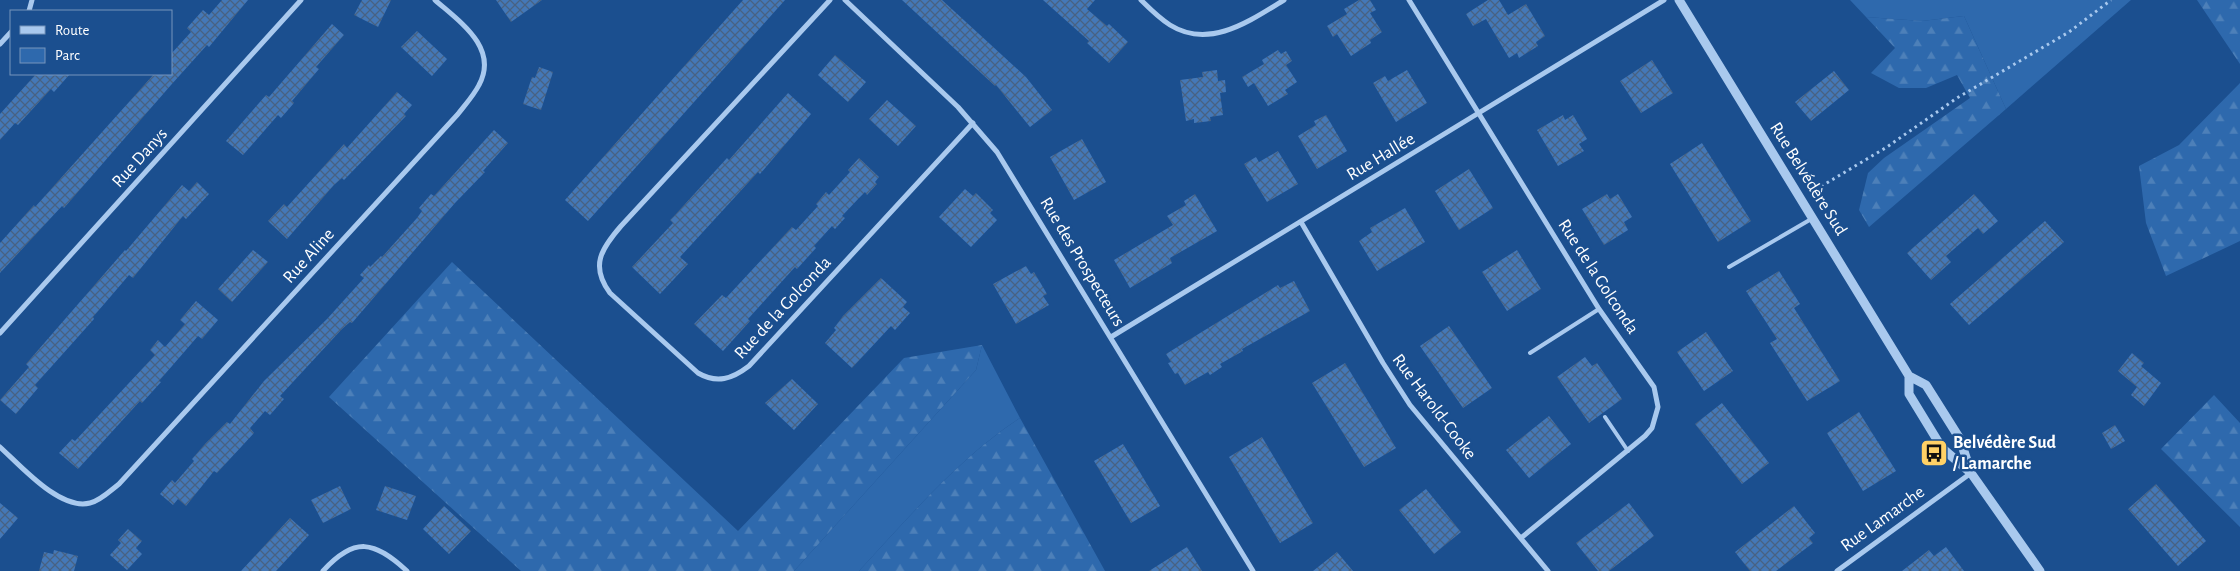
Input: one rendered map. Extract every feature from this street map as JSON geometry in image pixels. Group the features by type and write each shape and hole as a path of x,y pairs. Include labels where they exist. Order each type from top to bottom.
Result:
{"street":[{"name":"Rue Danys","path":"0,333 300,0"},
{"name":"Rue Aline","path":"0,447 50,491 75,503 89,504 119,484 458,114 479,86 486,67 483,53 477,40 466,27 435,0"},
{"name":"Rue de la Golconda","path":"830,0 621,226 603,249 599,261 599,272 603,284 610,293 698,373 718,380 730,378 749,366 973,123"},
{"name":"Rue des Prospecteurs","path":"845,0 973,123 1007,167 1253,571"},
{"path":"1141,0 1172,26 1206,34 1228,31 1241,26 1284,0"},
{"name":"Rue de la Golconda","path":"1408,0 1599,309 1648,378 1657,397 1658,407 1652,428 1628,451 1521,538"},
{"name":"Rue Hallée","path":"1111,337 1664,0"},
{"name":"Rue Belvédère Sud","path":"1679,0 1909,376 1910,394 1942,448 1971,472 2040,571"},
{"path":"0,44 10,33"},
{"name":"Rue Harold-Cooke","path":"1301,222 1383,363 1410,405 1548,571"},
{"name":"Rue Belvédère Sud","path":"1909,376 1926,385 1960,440 1971,472"},
{"name":"Rue Lamarche","path":"1837,571 1971,472"},
{"path":"323,571 346,550 366,546 388,555 406,571"}],"lane":[{"path":"1729,267 1813,218"},
{"path":"1530,353 1599,309"},
{"path":"1605,417 1628,451"}],"path":[{"path":"1800,198 1887,147 1957,98 2069,32 2111,0"}],"green space":[{"path":"1850,0 2131,0 2006,109 1964,16 1922,21 1866,17"},
{"path":"2197,0 2240,0 2240,64"},
{"path":"1964,16 2006,109 1869,227 1859,210 1868,173 1884,158 1970,98 1957,75 1926,88 1899,88 1871,73 1895,48 1866,17 1922,21"},
{"path":"2240,83 2240,241 2166,276 2146,223 2139,166 2179,145"},
{"path":"452,262 738,531 904,358 982,345 976,370 794,571 521,571 329,397"},
{"path":"982,345 1020,418 997,434 955,470 859,571 794,571 976,370"},
{"path":"2214,395 2240,423 2240,527 2161,449"},
{"path":"1020,418 1105,571 859,571 955,470 997,434"}],"building":[{"path":"222,0 248,0 209,47 207,45 64,208 62,206 0,273 0,243 34,205 35,207 153,75 172,75 172,53 191,32 187,28 203,10 209,15"},
{"path":"362,0 391,0 378,27 354,15"},
{"path":"496,0 542,0 511,22"},
{"path":"743,0 785,0 588,221 565,200"},
{"path":"902,0 942,0 1026,77 1052,110 1030,127 996,85"},
{"path":"1043,0 1095,0 1087,9 1107,26 1109,24 1128,42 1109,63 1087,43 1089,41"},
{"path":"1359,0 1370,0 1376,10 1370,13 1382,32 1370,40 1371,43 1351,56 1337,34 1333,37 1327,26 1347,14 1344,9"},
{"path":"1488,0 1499,0 1508,15 1526,4 1545,36 1536,42 1538,46 1519,58 1517,53 1509,58 1486,19 1473,26 1466,14"},
{"path":"332,24 344,35 316,67 319,69 292,101 294,103 281,118 278,115 243,155 226,141 266,95 269,97"},
{"path":"417,31 447,59 432,76 401,47"},
{"path":"1278,50 1281,54 1286,51 1292,61 1286,65 1297,82 1285,90 1288,94 1268,106 1254,83 1248,87 1242,77 1264,64 1262,60"},
{"path":"835,55 866,82 848,102 818,75"},
{"path":"1652,60 1673,93 1641,113 1620,81"},
{"path":"539,67 553,72 541,110 523,104 532,77 535,78"},
{"path":"1217,70 1218,81 1225,80 1226,92 1220,93 1223,115 1210,117 1211,121 1194,123 1194,119 1186,121 1180,80 1203,77 1202,72"},
{"path":"1407,70 1427,103 1396,122 1373,83 1385,76 1388,81"},
{"path":"1834,71 1849,90 1811,121 1795,102"},
{"path":"35,75 69,75 54,92 51,89 18,125 15,123 0,140 0,114"},
{"path":"397,92 412,105 404,114 406,116 344,180 342,178 334,185 287,239 268,221 284,204 287,207 344,144 347,148"},
{"path":"788,93 811,114 760,174 758,172 680,257 688,264 660,294 632,267 673,223 670,220 727,158 729,160"},
{"path":"887,100 916,126 898,146 869,119"},
{"path":"1326,115 1347,151 1317,169 1298,136 1316,125 1314,121"},
{"path":"1563,115 1565,120 1573,115 1587,139 1579,144 1584,151 1558,166 1537,130"},
{"path":"494,130 508,143 483,171 485,172 455,203 352,323 350,322 342,329 280,396 284,399 270,415 265,411 250,428 254,433 217,473 214,471 186,506 178,499 173,505 160,494 172,480 175,483 194,461 192,459 205,444 227,422 230,424 264,381 327,319 364,278 360,275 369,265 370,267 382,257 417,218 422,211 419,208 431,194 434,196"},
{"path":"1082,139 1106,182 1074,200 1050,157"},
{"path":"1702,143 1751,221 1718,242 1670,164"},
{"path":"1278,151 1298,184 1267,202 1244,164 1256,157 1259,162"},
{"path":"859,158 879,177 875,182 877,184 867,195 865,192 842,216 845,218 835,229 832,226 814,246 816,248 797,269 795,267 748,319 750,321 723,351 694,324 722,295 726,298 792,227 796,230 818,206 816,204 826,192 829,195 850,172 848,170"},
{"path":"1469,169 1493,208 1459,230 1435,191"},
{"path":"197,182 209,194 186,219 183,216 133,278 129,275 93,317 94,319 35,385 38,388 16,414 0,400 29,367 26,364 182,185 189,191"},
{"path":"965,189 973,196 976,193 993,210 990,213 997,220 971,247 939,217"},
{"path":"1195,194 1217,231 1170,258 1172,263 1130,288 1114,260 1173,225 1167,216 1186,205 1184,201"},
{"path":"1607,194 1610,199 1618,194 1632,217 1624,222 1628,230 1604,245 1582,209"},
{"path":"1974,194 1998,221 1983,234 1978,228 1946,256 1951,262 1931,280 1907,253"},
{"path":"1405,208 1425,242 1377,271 1359,241 1372,232 1370,228"},
{"path":"2045,221 2064,242 1969,325 1950,304"},
{"path":"253,250 268,262 232,302 218,289"},
{"path":"1517,250 1541,289 1507,311 1482,272"},
{"path":"1026,266 1031,274 1034,272 1047,294 1043,296 1049,305 1016,324 993,284"},
{"path":"1779,271 1800,304 1794,308 1840,381 1807,401 1770,343 1777,339 1746,291"},
{"path":"881,278 907,302 903,307 910,313 895,330 891,326 852,368 825,343 836,330 834,328 843,316"},
{"path":"1294,281 1310,311 1242,349 1243,351 1220,364 1222,367 1210,375 1208,372 1185,385 1178,373 1175,374 1168,363 1171,362 1166,354 1278,285 1280,288"},
{"path":"196,301 218,320 202,339 198,336 159,381 161,382 142,403 140,401 78,469 59,453 72,439 75,441 155,355 150,350 158,340 165,347 185,324 180,320"},
{"path":"1449,326 1492,388 1463,408 1420,346"},
{"path":"1706,332 1733,371 1704,391 1677,352"},
{"path":"2132,353 2144,363 2141,366 2161,383 2144,406 2131,395 2137,387 2118,371"},
{"path":"1585,357 1592,366 1597,363 1622,399 1589,423 1557,377"},
{"path":"1345,363 1396,448 1364,467 1312,383"},
{"path":"792,379 818,404 794,430 765,403"},
{"path":"1722,403 1769,463 1742,484 1695,424"},
{"path":"1859,412 1896,471 1863,491 1827,433"},
{"path":"1549,416 1571,444 1529,478 1506,450"},
{"path":"2115,425 2125,441 2111,449 2102,433"},
{"path":"1262,437 1313,523 1280,543 1229,457"},
{"path":"1123,444 1160,506 1131,523 1094,461"},
{"path":"2156,484 2206,541 2178,566 2128,509"},
{"path":"340,486 351,509 323,523 311,500"},
{"path":"385,486 416,496 407,520 376,510"},
{"path":"1426,489 1461,532 1434,554 1399,510"},
{"path":"0,503 18,518 0,539"},
{"path":"1629,503 1654,536 1609,571 1598,571 1576,543"},
{"path":"444,506 471,531 449,554 423,529"},
{"path":"1794,506 1815,533 1809,538 1813,543 1776,571 1750,571 1735,552"},
{"path":"290,518 309,535 276,571 241,571"},
{"path":"128,529 142,541 136,548 142,554 127,570 110,555 121,543 118,540"},
{"path":"1187,547 1202,571 1149,571"},
{"path":"1946,547 1964,571 1902,571 1929,550 1934,556"},
{"path":"54,550 78,556 74,571 39,571 44,552 53,554"},
{"path":"1337,552 1353,571 1313,571"}],"place":[{"name":"Belvédère Sud / Lamarche","path":"1934,453"}]}
